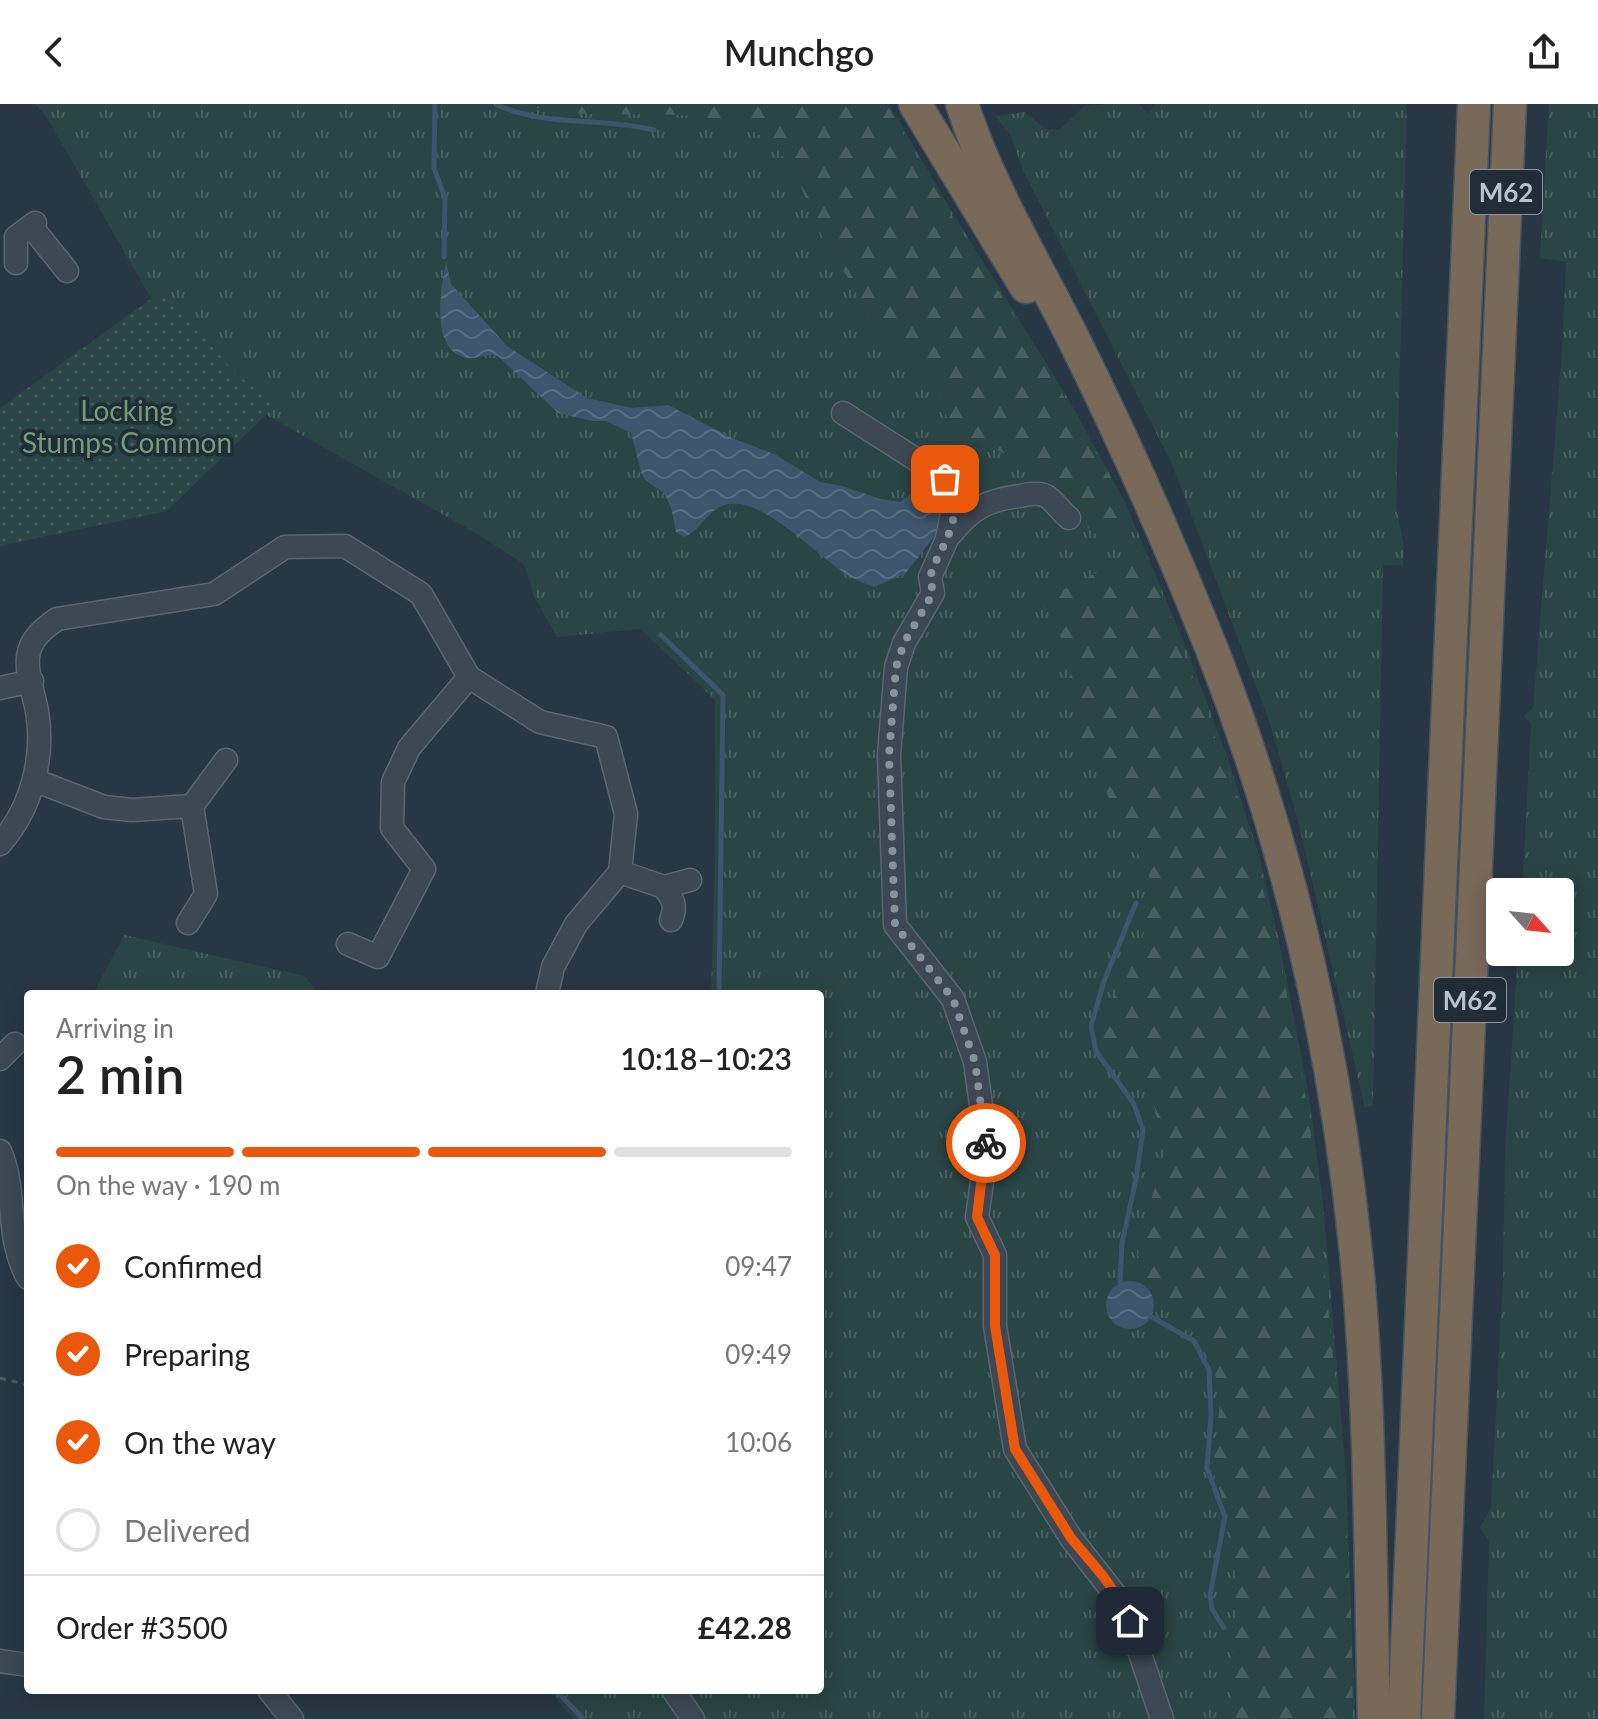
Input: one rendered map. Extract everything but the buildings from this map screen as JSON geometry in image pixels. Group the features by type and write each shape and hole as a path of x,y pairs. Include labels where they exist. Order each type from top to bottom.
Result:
{"highway":[{"path":"915,104 1043,314 1160,528"},
{"path":"962,104 993,180 1115,423 1213,653 1292,893 1331,1066 1356,1253 1366,1406 1374,1719"},
{"name":"M62","path":"1404,1719 1474,104"},
{"name":"M62","path":"1438,1719 1510,104"},
{"path":"1502,281 1516,104"}],"street":[{"path":"16,263 20,229"},
{"path":"20,229 67,271"},
{"path":"843,413 894,443 945,479 952,489 954,504 947,539 930,577 933,593 904,643 896,667 889,755 895,925 953,999 975,1062 987,1147 977,1217 995,1255 995,1326 1015,1449 1071,1538 1124,1606 1162,1719"},
{"path":"947,539 963,519 982,504 1000,499 1035,494 1046,496 1069,518"},
{"path":"0,844 24,810 34,780 38,717 27,659 41,630 57,619 214,594 285,547 345,546 421,594 469,677 540,722 606,737 626,814 620,872 576,924 553,967 548,990"},
{"path":"348,944 378,957 424,869 392,828 393,782 409,748 469,677"},
{"path":"0,688 32,681"},
{"path":"188,923 206,894 192,806 226,760"},
{"path":"34,780 104,807 132,810 192,806"},
{"path":"620,872 664,887 690,880"},
{"path":"664,887 672,898 675,910 671,920"},
{"path":"0,1151 9,1183 11,1223 17,1255 24,1270"},
{"path":"0,1661 24,1664"},
{"path":"272,1694 292,1719"},
{"path":"676,1694 693,1719"}],"path":[{"path":"0,1378 24,1384"}],"green space":[{"path":"35,104 889,104 1069,400 1125,502 1188,652 1226,753 1259,855 1309,1096 1323,1204 1346,1474 1355,1719 574,1719 552,1694 824,1694 824,990 711,990 715,700 641,629 557,637 535,598 524,564 479,535 222,390 182,352 46,116"},
{"path":"521,104 887,104 916,158 1064,397 1128,511 1115,531 1096,534 1073,515 1038,474 1000,451 973,446 952,428 942,407 938,382 902,354 871,320 825,242 794,173 772,145 757,133 711,118 575,113"},
{"path":"1139,104 1148,114 1155,104 1407,104 1396,507 1404,546 1403,566 1383,565 1373,1105 1365,1108 1299,825 1270,723 1172,464 1024,172 1010,134 995,116 1025,112 1045,129 1059,130 1085,106"},
{"path":"1549,104 1598,104 1598,1719 1484,1719 1489,1541 1480,1527 1491,1508 1503,1275 1505,1153 1517,966 1574,966 1574,878 1523,878 1531,724 1524,716 1533,708 1562,352 1566,262 1540,258"},
{"name":"Locking Stumps Common","path":"162,291 237,375 277,404 167,511 0,546 0,408"},
{"path":"1145,549 1247,822 1284,979 1309,1115 1343,1457 1353,1719 1237,1719 1231,1702 1236,1589 1231,1526 1213,1471 1221,1392 1202,1336 1166,1297 1134,1269 1167,1150 1152,1099 1119,1068 1090,1032 1126,979 1143,936 1154,886 1084,748 1073,700 1067,649 1053,619 1040,601"},
{"path":"124,935 304,976 316,990 95,990"}],"water":[{"path":"446,262 451,284 507,346 587,398 632,408 668,405 732,438 776,455 820,482 881,499 900,502 915,491 933,492 944,504 944,524 905,574 874,587 839,569 775,520 742,504 721,506 684,537 676,532 664,493 645,480 631,433 606,421 558,413 498,356 467,358 455,353 447,344 440,317"},
{"path":"1130,1281 1147,1288 1154,1305 1147,1322 1130,1329 1113,1322 1106,1305 1113,1288"}],"waterway":[{"path":"435,104 434,168 445,198 444,257"},
{"path":"496,104 532,116 654,130"},
{"path":"661,635 723,695 719,990"},
{"path":"1120,1282 1122,1243 1143,1130 1134,1104 1096,1051 1091,1026 1104,981 1136,903"},
{"path":"1150,1316 1194,1341 1209,1370 1211,1415 1207,1468 1225,1517 1210,1595 1212,1609 1224,1628"},
{"path":"560,1694 583,1719"}],"way so far":[{"path":"945,479 952,489 953,522 930,577 933,593 904,643 896,667 889,755 895,925 953,999 975,1062 986,1143"}],"route":[{"path":"986,1143 977,1217 995,1255 995,1326 1015,1449 1071,1538 1124,1606 1130,1621"}]}
